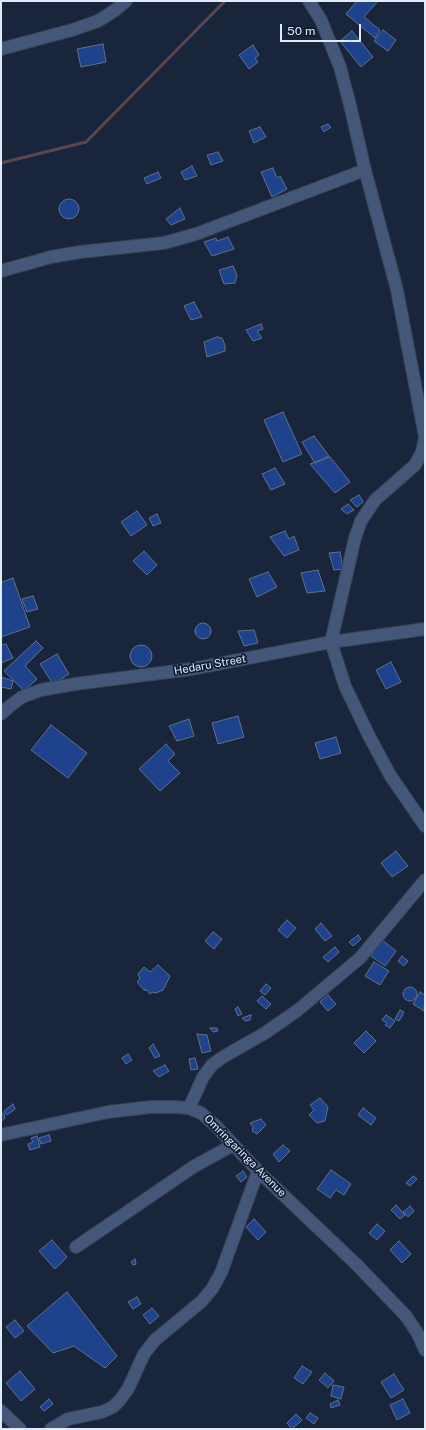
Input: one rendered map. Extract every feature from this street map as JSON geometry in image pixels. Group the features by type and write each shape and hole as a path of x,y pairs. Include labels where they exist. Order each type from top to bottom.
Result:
{"street":[{"path":"1,50 98,21 126,1"},
{"path":"309,1 321,20 340,66 365,170 397,290 425,437 422,452 415,466 375,500 361,521 355,538 331,642 345,686 368,734 390,775 425,826"},
{"path":"1,271 51,257 80,252 164,243 196,234 365,170"},
{"name":"Hedaru Street","path":"1,714 22,697 41,690 75,684 192,669 331,642 425,629"},
{"path":"189,1108 202,1077 212,1065 265,1033 298,1010 360,958 425,880"},
{"name":"Omringaringa Avenue","path":"1,1135 108,1112 150,1108 189,1108 201,1113 216,1126 258,1171 356,1264 406,1316 418,1334 425,1350"},
{"path":"76,1247 193,1167 233,1145"},
{"path":"51,1429 68,1419 102,1412 113,1407 128,1389 144,1354 155,1340 202,1301 212,1289 221,1273 258,1171"},
{"path":"1,1411 20,1429"}],"building":[{"path":"357,1 378,1 364,17 380,30 375,38 346,14"},
{"path":"383,30 396,40 388,51 374,41"},
{"path":"352,31 373,57 361,67 340,41"},
{"path":"103,44 106,62 81,67 77,49"},
{"path":"253,45 259,55 255,58 258,62 249,69 239,55"},
{"path":"328,124 331,127 324,132 321,127"},
{"path":"260,127 266,137 254,143 249,131"},
{"path":"218,152 223,161 211,165 207,155"},
{"path":"192,166 197,176 185,180 181,172"},
{"path":"273,168 277,178 280,176 287,189 272,197 261,172"},
{"path":"158,172 161,178 147,184 144,178"},
{"path":"65,199 73,199 79,205 79,213 73,219 65,219 59,213 59,205"},
{"path":"180,208 185,219 171,225 166,219"},
{"path":"228,237 234,249 212,256 204,242 216,238 217,241"},
{"path":"233,266 237,275 235,283 224,284 219,270"},
{"path":"194,302 202,317 191,320 184,306"},
{"path":"261,324 263,329 257,331 262,338 253,341 246,330"},
{"path":"217,337 222,338 225,345 225,351 207,357 204,342"},
{"path":"283,412 302,454 283,462 264,420"},
{"path":"314,436 329,456 315,463 302,442"},
{"path":"330,457 350,482 335,493 310,464"},
{"path":"275,468 285,484 271,490 262,474"},
{"path":"359,495 363,502 357,507 350,500"},
{"path":"348,504 354,510 347,514 341,509"},
{"path":"137,511 147,525 131,536 121,522"},
{"path":"157,514 161,523 153,526 149,518"},
{"path":"285,531 289,539 294,536 299,550 284,556 270,537"},
{"path":"144,551 157,565 147,575 133,561"},
{"path":"340,552 343,569 334,570 329,553"},
{"path":"318,570 325,591 307,593 301,573"},
{"path":"268,572 277,587 257,597 249,579"},
{"path":"13,578 30,627 1,637 1,579 2,582"},
{"path":"33,596 38,609 27,612 22,599"},
{"path":"200,623 206,623 211,628 209,637 206,639 200,639 195,634 195,628"},
{"path":"254,630 258,643 244,646 238,631"},
{"path":"36,641 43,648 25,666 37,679 24,691 4,671"},
{"path":"6,644 13,658 1,663 1,645"},
{"path":"137,645 145,645 152,652 152,660 145,667 137,667 130,660 130,652"},
{"path":"57,654 69,674 53,684 40,664"},
{"path":"391,662 401,682 386,689 376,670"},
{"path":"1,677 13,681 11,689 1,687"},
{"path":"238,716 244,737 218,744 212,723"},
{"path":"189,719 194,736 177,741 169,726"},
{"path":"51,725 87,753 68,778 31,750"},
{"path":"336,737 341,753 320,759 315,743"},
{"path":"166,744 175,754 168,761 180,773 160,791 139,769"},
{"path":"396,851 408,866 392,877 381,863"},
{"path":"287,920 296,928 287,938 278,930"},
{"path":"321,923 332,936 325,941 315,929"},
{"path":"213,932 222,939 214,949 205,941"},
{"path":"358,935 361,939 353,946 349,942"},
{"path":"382,940 396,951 385,966 371,956"},
{"path":"335,947 339,952 328,962 323,957"},
{"path":"402,956 408,961 404,966 398,961"},
{"path":"374,962 389,971 380,985 365,976"},
{"path":"158,965 170,976 163,990 150,994 137,982 140,979 138,974 144,967 150,972"},
{"path":"266,984 271,988 265,995 260,991"},
{"path":"410,987 415,989 417,994 415,999 410,1001 405,999 403,994 405,989"},
{"path":"420,992 425,995 424,1011 413,1004"},
{"path":"328,995 336,1004 328,1011 320,1002"},
{"path":"262,996 271,1004 266,1009 257,1001"},
{"path":"238,1007 242,1014 238,1016 235,1009"},
{"path":"400,1010 404,1012 399,1021 395,1019"},
{"path":"251,1015 250,1020 245,1021 242,1018"},
{"path":"386,1015 395,1021 390,1028 385,1025 387,1023 382,1020"},
{"path":"210,1028 217,1028 218,1031 213,1032"},
{"path":"366,1031 376,1041 364,1053 354,1043"},
{"path":"197,1034 207,1035 211,1051 202,1053"},
{"path":"153,1044 160,1056 155,1058 149,1048"},
{"path":"128,1054 132,1060 126,1064 122,1058"},
{"path":"195,1058 198,1069 191,1070 189,1059"},
{"path":"165,1065 169,1071 159,1077 153,1071"},
{"path":"320,1098 328,1107 325,1121 317,1123 309,1115 314,1110 310,1105"},
{"path":"13,1104 15,1109 7,1115 4,1111"},
{"path":"363,1108 376,1118 371,1125 358,1115"},
{"path":"1,1112 4,1114 5,1118 1,1122"},
{"path":"261,1119 266,1125 257,1134 252,1131 253,1127 250,1123"},
{"path":"49,1135 51,1141 41,1144 39,1138"},
{"path":"37,1136 40,1147 30,1150 28,1144 33,1142 31,1138"},
{"path":"283,1145 290,1151 279,1162 273,1154"},
{"path":"331,1170 351,1184 344,1195 336,1190 330,1198 317,1189"},
{"path":"243,1171 247,1177 241,1182 236,1176"},
{"path":"413,1176 417,1179 410,1186 406,1183"},
{"path":"396,1205 405,1215 400,1219 391,1210"},
{"path":"410,1206 414,1211 408,1217 403,1212"},
{"path":"254,1219 266,1232 258,1240 246,1227"},
{"path":"377,1224 385,1231 377,1240 369,1233"},
{"path":"52,1240 67,1257 55,1269 39,1251"},
{"path":"399,1241 411,1254 402,1263 390,1250"},
{"path":"135,1259 136,1264 133,1265 131,1262"},
{"path":"67,1292 117,1356 105,1368 74,1346 53,1353 27,1326"},
{"path":"137,1297 141,1304 133,1309 128,1302"},
{"path":"152,1308 159,1316 150,1324 143,1315"},
{"path":"15,1320 24,1331 15,1338 6,1327"},
{"path":"302,1366 312,1372 303,1384 294,1378"},
{"path":"20,1371 35,1389 21,1401 6,1383"},
{"path":"325,1373 334,1381 328,1388 319,1380"},
{"path":"394,1374 404,1390 391,1398 381,1382"},
{"path":"333,1385 344,1387 341,1399 331,1396"},
{"path":"49,1399 53,1404 44,1411 40,1407"},
{"path":"403,1399 410,1413 397,1420 390,1405"},
{"path":"338,1400 340,1405 331,1408 330,1404"},
{"path":"310,1413 318,1418 314,1424 306,1418"},
{"path":"296,1414 302,1420 292,1429 287,1423"}],"waterway":[{"path":"1,163 86,142 225,1"}]}
